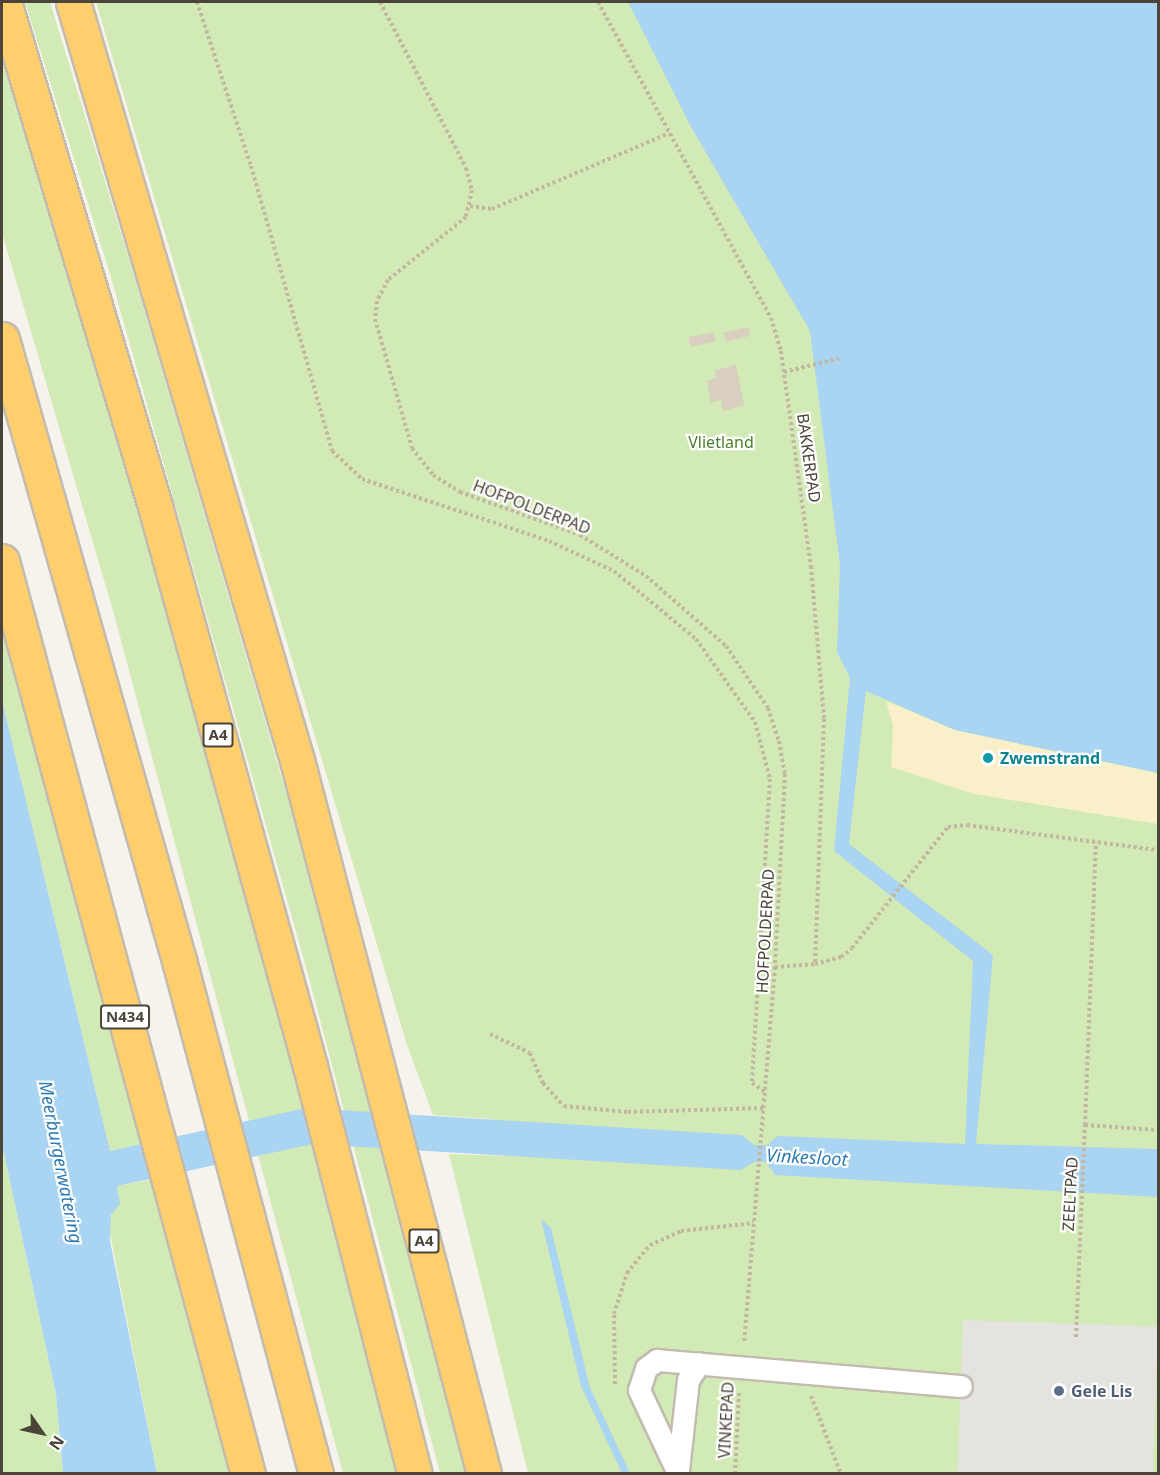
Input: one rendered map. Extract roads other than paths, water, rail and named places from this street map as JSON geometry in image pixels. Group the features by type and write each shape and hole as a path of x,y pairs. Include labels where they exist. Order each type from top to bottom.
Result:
{"highway":[{"name":"A4","path":"3,2 155,506 310,1066 415,1473"},
{"name":"A4","path":"73,2 297,760 484,1473"},
{"path":"2,339 168,919 316,1473"},
{"name":"N434","path":"2,561 248,1473"}],"street":[{"path":"678,1473 648,1412 640,1379 646,1368 657,1360 960,1386"},
{"path":"678,1473 688,1380 699,1363"}],"water":[{"path":"628,2 1158,2 1158,773 955,730 866,691 849,844 993,955 976,1144 1158,1149 1158,1197 775,1175 766,1162 754,1162 741,1170 313,1144 117,1186 120,1204 111,1215 110,1241 157,1473 63,1473 56,1394 2,1144 2,700 110,1151 306,1108 742,1135 754,1145 767,1145 778,1136 965,1144 973,961 834,851 850,678 837,652 840,565 810,331 691,127"},
{"path":"541,1219 551,1228 590,1388 630,1473 622,1473 581,1386"}],"place":[{"name":"Zwemstrand","path":"988,758"},
{"name":"Gele Lis","path":"1059,1391"}],"park label":[{"name":"Vlietland","path":"721,442"}],"water label":[{"name":"Vinkesloot","path":"807,1157"},
{"name":"Meerburgerwatering","path":"61,1162"}]}
